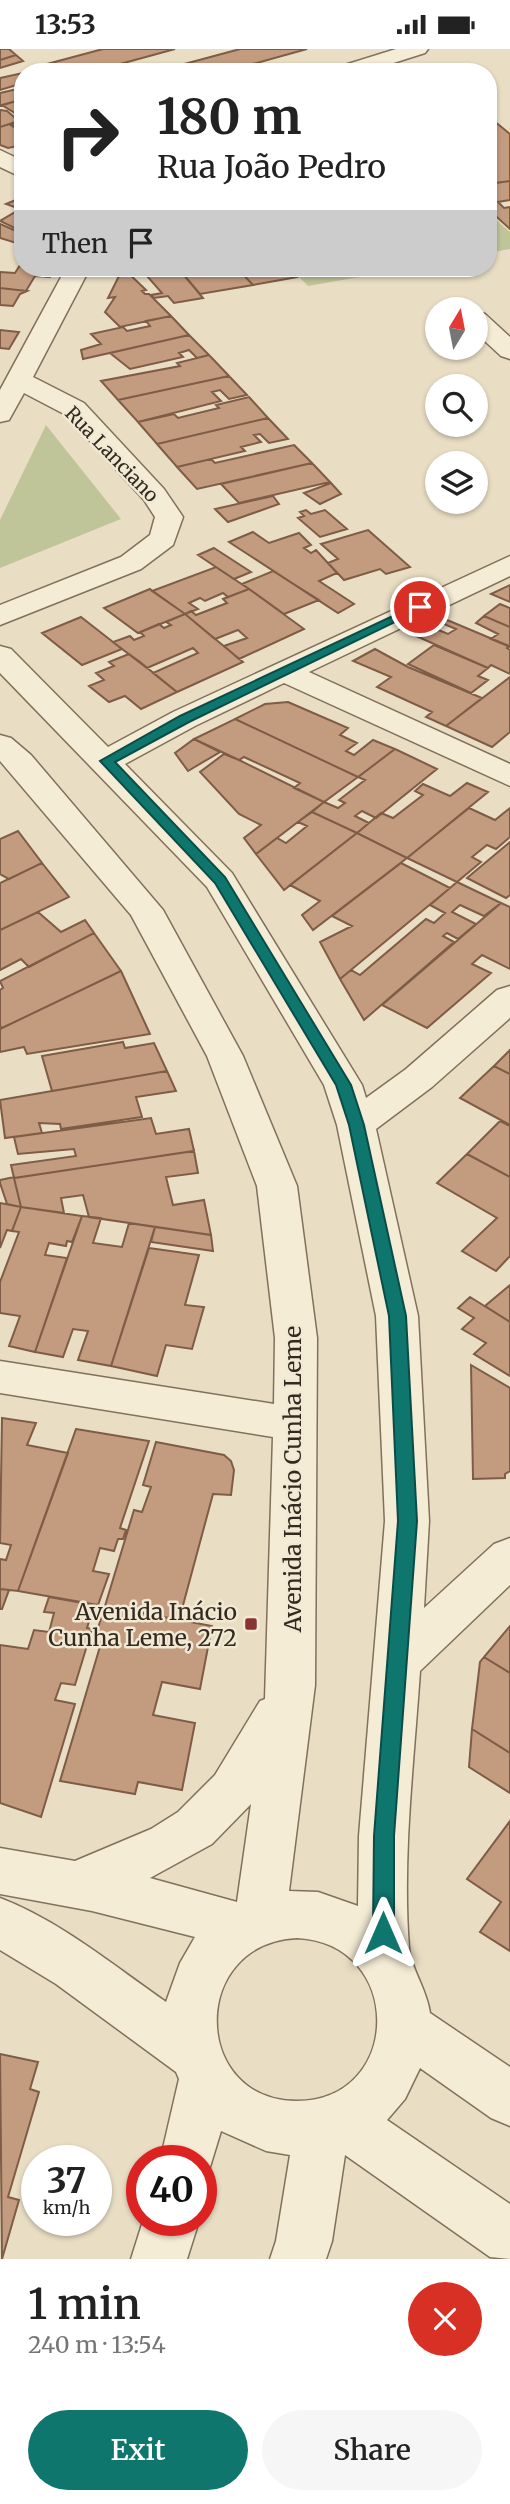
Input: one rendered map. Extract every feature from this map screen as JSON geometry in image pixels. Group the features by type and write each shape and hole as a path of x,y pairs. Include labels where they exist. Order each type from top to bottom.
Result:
{"street":[{"path":"372,63 418,49"},
{"path":"0,414 73,277"},
{"path":"488,330 510,351"},
{"name":"Rua Lanciano","path":"0,616 131,563 163,539 169,517 154,495 75,409 19,380"},
{"path":"107,761 184,719 510,565"},
{"path":"0,655 107,761 220,881 343,1085 356,1125 397,1316 408,1521 384,1836 383,1957"},
{"path":"285,672 510,776"},
{"name":"Avenida Inácio Cunha Leme","path":"0,744 20,762 146,910 225,1056 277,1185 296,1338 291,1685 251,1924"},
{"path":"356,1125 419,1078 510,998"},
{"path":"0,1377 294,1424"},
{"path":"396,1663 510,1557"},
{"path":"79,1883 194,1829 226,1798 256,1758 291,1685"},
{"path":"0,1871 79,1883 251,1924 308,1916 329,1920 349,1929 383,1957 398,1982 407,2028 397,2064 383,2088 363,2106 330,2122 272,2124 247,2113 224,2097 199,2065 74,1967 0,1922"},
{"path":"189,2145 199,2065 187,2024 189,2005 200,1968 218,1946 251,1924"},
{"path":"407,2028 510,2099"},
{"path":"330,2122 510,2237"},
{"path":"298,2259 330,2122"},
{"path":"159,2259 167,2236"}],"green space":[{"path":"497,221 510,232 510,249 497,251"},
{"path":"299,277 359,277 308,286"},
{"path":"46,425 121,519 0,568 0,520"}],"building":[{"path":"0,49 9,49 16,55 0,60"},
{"path":"103,49 175,49 124,63 51,63"},
{"path":"240,49 307,49 256,63 188,63"},
{"path":"16,55 23,61 0,68 0,60"},
{"path":"14,75 14,86 0,90 0,78"},
{"path":"14,90 14,102 0,106 0,93"},
{"path":"14,102 14,112 2,105"},
{"path":"0,110 7,111 14,117 14,123 0,127"},
{"path":"497,123 510,134 510,181 497,183"},
{"path":"9,124 14,127 14,147 8,148 0,145 0,127"},
{"path":"510,181 510,200 498,202 504,208 510,207 510,229 497,217 497,183"},
{"path":"14,213 14,228 0,221"},
{"path":"0,224 14,230 14,242 0,238"},
{"path":"0,272 14,273 14,277 34,277 26,291 0,288"},
{"path":"118,277 132,277 146,290 142,291 149,294 171,316 120,327 105,312 115,297 108,298"},
{"path":"148,277 186,277 203,298 174,303 168,296 154,298 151,295 162,293"},
{"path":"186,277 245,277 253,285 200,294"},
{"path":"245,277 297,277 253,285"},
{"path":"0,288 27,291 20,294 13,306 0,305"},
{"path":"171,316 189,335 83,359 81,350 101,344 91,334 123,327 127,331 150,326 146,321"},
{"path":"0,330 19,332 9,349 0,348"},
{"path":"189,335 209,355 197,358 189,350 179,353 183,357 130,369 110,353"},
{"path":"209,355 229,376 118,400 101,381 180,366 177,363"},
{"path":"229,376 247,395 229,399 220,390 212,392 221,401 138,422 118,400"},
{"path":"249,397 268,418 157,444 138,422 174,414 178,418"},
{"path":"268,418 288,439 269,443 260,434 254,435 261,442 241,447 245,451 177,467 157,444"},
{"path":"294,445 312,463 197,489 177,467 211,459 215,463"},
{"path":"312,463 330,482 239,503 221,484"},
{"path":"331,483 341,494 320,504 304,493"},
{"path":"273,496 279,504 228,522 215,509"},
{"path":"306,510 311,514 325,510 347,529 320,537 298,518 304,516 300,512"},
{"path":"368,530 410,567 386,574 380,569 344,580 328,563 338,559 321,544"},
{"path":"253,532 269,543 299,533 311,545 304,548 311,553 316,550 337,573 319,581 354,604 338,613 229,542"},
{"path":"214,548 251,572 234,579 198,555"},
{"path":"216,567 249,589 228,597 223,593 205,601 200,598 189,603 198,609 185,614 152,591"},
{"path":"273,571 319,600 284,614 242,584"},
{"path":"510,585 510,602 491,594"},
{"path":"150,589 185,614 138,633 104,608"},
{"path":"249,589 304,629 239,659 224,646 247,638 238,630 215,639 185,614 191,611 196,615 227,603 223,599"},
{"path":"500,604 510,608 510,627 484,616"},
{"path":"185,614 243,662 177,692 153,673 198,653 193,648 147,668 113,642 130,636 134,640 144,636 140,632 159,624 164,628 171,625 166,622"},
{"path":"484,616 510,627 510,647 491,639 498,634 476,623"},
{"path":"81,617 122,649 82,665 42,633"},
{"path":"440,617 509,646 510,674 491,665 488,668 407,632 424,624 448,634 456,629 434,620"},
{"path":"434,645 488,668 478,676 488,680 471,693 408,664"},
{"path":"375,649 408,667 482,698 446,726 426,717 432,712 377,687 391,677 353,661"},
{"path":"129,654 177,692 141,709 125,696 109,702 89,686 104,680 96,673 114,666 109,662"},
{"path":"510,677 510,732 492,747 446,726"},
{"path":"288,702 348,728 340,735 357,743 346,751 354,755 373,740 395,749 358,777 235,719 265,704"},
{"path":"235,719 358,777 324,802 294,788 300,783 244,757 239,760 194,739"},
{"path":"194,739 220,752 188,771 175,753"},
{"path":"395,749 437,769 376,818 362,811 355,816 369,823 357,833 312,812 324,802 338,808 345,803 339,800 365,780 358,777"},
{"path":"224,754 324,802 256,854 244,838 261,825 239,814 200,772"},
{"path":"467,783 488,792 407,858 357,833 381,813 393,818 423,795 415,791 423,784 450,796"},
{"path":"469,808 495,820 510,808 510,837 496,849 487,845 472,857 481,862 457,882 407,858"},
{"path":"312,812 357,833 284,890 256,854 277,838 286,843 307,826 298,822"},
{"path":"18,831 42,863 9,879 0,874 0,839"},
{"path":"357,833 407,858 313,930 302,915 320,901 290,885"},
{"path":"510,842 510,895 506,898 467,878"},
{"path":"42,863 69,897 0,930 0,883"},
{"path":"401,863 450,888 340,979 320,942 352,926 332,916"},
{"path":"457,882 501,903 484,916 460,905 452,912 476,924 458,939 447,933 443,936 454,942 364,1020 340,979 351,970 360,975 426,919 434,923 445,913 430,905"},
{"path":"501,903 510,907 510,969 482,955 472,964 491,973 427,1028 382,1005"},
{"path":"38,912 61,932 85,920 94,933 29,967 21,959 0,970 0,930"},
{"path":"94,933 121,971 2,1028 0,990 3,988 0,981"},
{"path":"121,971 150,1034 27,1054 24,1047 0,1052 0,1029"},
{"path":"123,1042 125,1048 154,1043 167,1071 52,1091 42,1056"},
{"path":"510,1050 510,1074 494,1066"},
{"path":"494,1066 510,1074 510,1125 460,1098"},
{"path":"167,1071 176,1091 136,1097 142,1117 61,1129 60,1124 39,1123 42,1133 5,1138 0,1100"},
{"path":"151,1118 156,1134 189,1129 194,1151 14,1178 11,1165 76,1156 74,1149 18,1154 14,1137"},
{"path":"500,1121 510,1126 510,1177 467,1154"},
{"path":"194,1151 198,1173 166,1177 173,1205 204,1200 211,1235 89,1217 83,1195 61,1198 64,1213 21,1207 14,1178"},
{"path":"467,1154 510,1177 510,1256 496,1271 462,1251 497,1218 437,1183"},
{"path":"14,1177 21,1207 7,1204 0,1183 0,1180"},
{"path":"0,1203 21,1207 12,1231 7,1230 0,1248"},
{"path":"21,1207 82,1216 72,1242 67,1241 66,1246 49,1243 45,1255 67,1258 35,1352 9,1346 20,1316 0,1313 0,1282 19,1232 12,1231"},
{"path":"82,1216 101,1218 93,1243 122,1247 129,1223 155,1227 111,1366 78,1360 88,1331 73,1329 63,1357 35,1352"},
{"path":"155,1227 211,1235 213,1251 151,1242"},
{"path":"149,1248 199,1255 185,1305 204,1307 192,1349 166,1345 157,1376 111,1366"},
{"path":"510,1285 510,1322 485,1306"},
{"path":"470,1297 510,1322 510,1376 474,1354 486,1343 462,1329 474,1318 458,1308"},
{"path":"471,1365 510,1388 510,1471 505,1474 505,1478 473,1479"},
{"path":"2,1418 36,1423 27,1445 68,1453 18,1591 0,1589 0,1559 6,1560 11,1545 0,1543"},
{"path":"76,1429 149,1441 120,1528 126,1530 123,1539 118,1539 114,1551 100,1548 93,1571 109,1574 98,1605 18,1591"},
{"path":"156,1442 224,1455 231,1461 234,1470 231,1495 213,1494 179,1620 105,1606 134,1510 142,1512 151,1487 143,1485"},
{"path":"0,1589 9,1590 2,1609 0,1609"},
{"path":"49,1597 94,1605 87,1628 92,1629 75,1685 61,1683 55,1700 75,1704 41,1817 0,1803 0,1645 28,1649 34,1630 49,1632 54,1613 44,1612"},
{"path":"105,1606 212,1626 200,1689 162,1682 153,1715 195,1723 182,1790 138,1782 135,1794 60,1781 104,1633 97,1631"},
{"path":"510,1626 510,1673 484,1657"},
{"path":"484,1657 510,1673 510,1753 472,1729 480,1662"},
{"path":"472,1729 510,1753 510,1793 469,1767"},
{"path":"510,1821 510,1951 480,1932 501,1902 467,1879"},
{"path":"0,2054 38,2062 30,2089 39,2092 23,2145 21,2145 8,2197 19,2200 2,2259"}],"place":[{"name":"Avenida Inácio Cunha Leme, 272","path":"251,1624"}],"route":[{"path":"383,1933 384,1836 408,1521 397,1316 356,1125 343,1085 220,881 107,761 184,719 420,607"}]}
